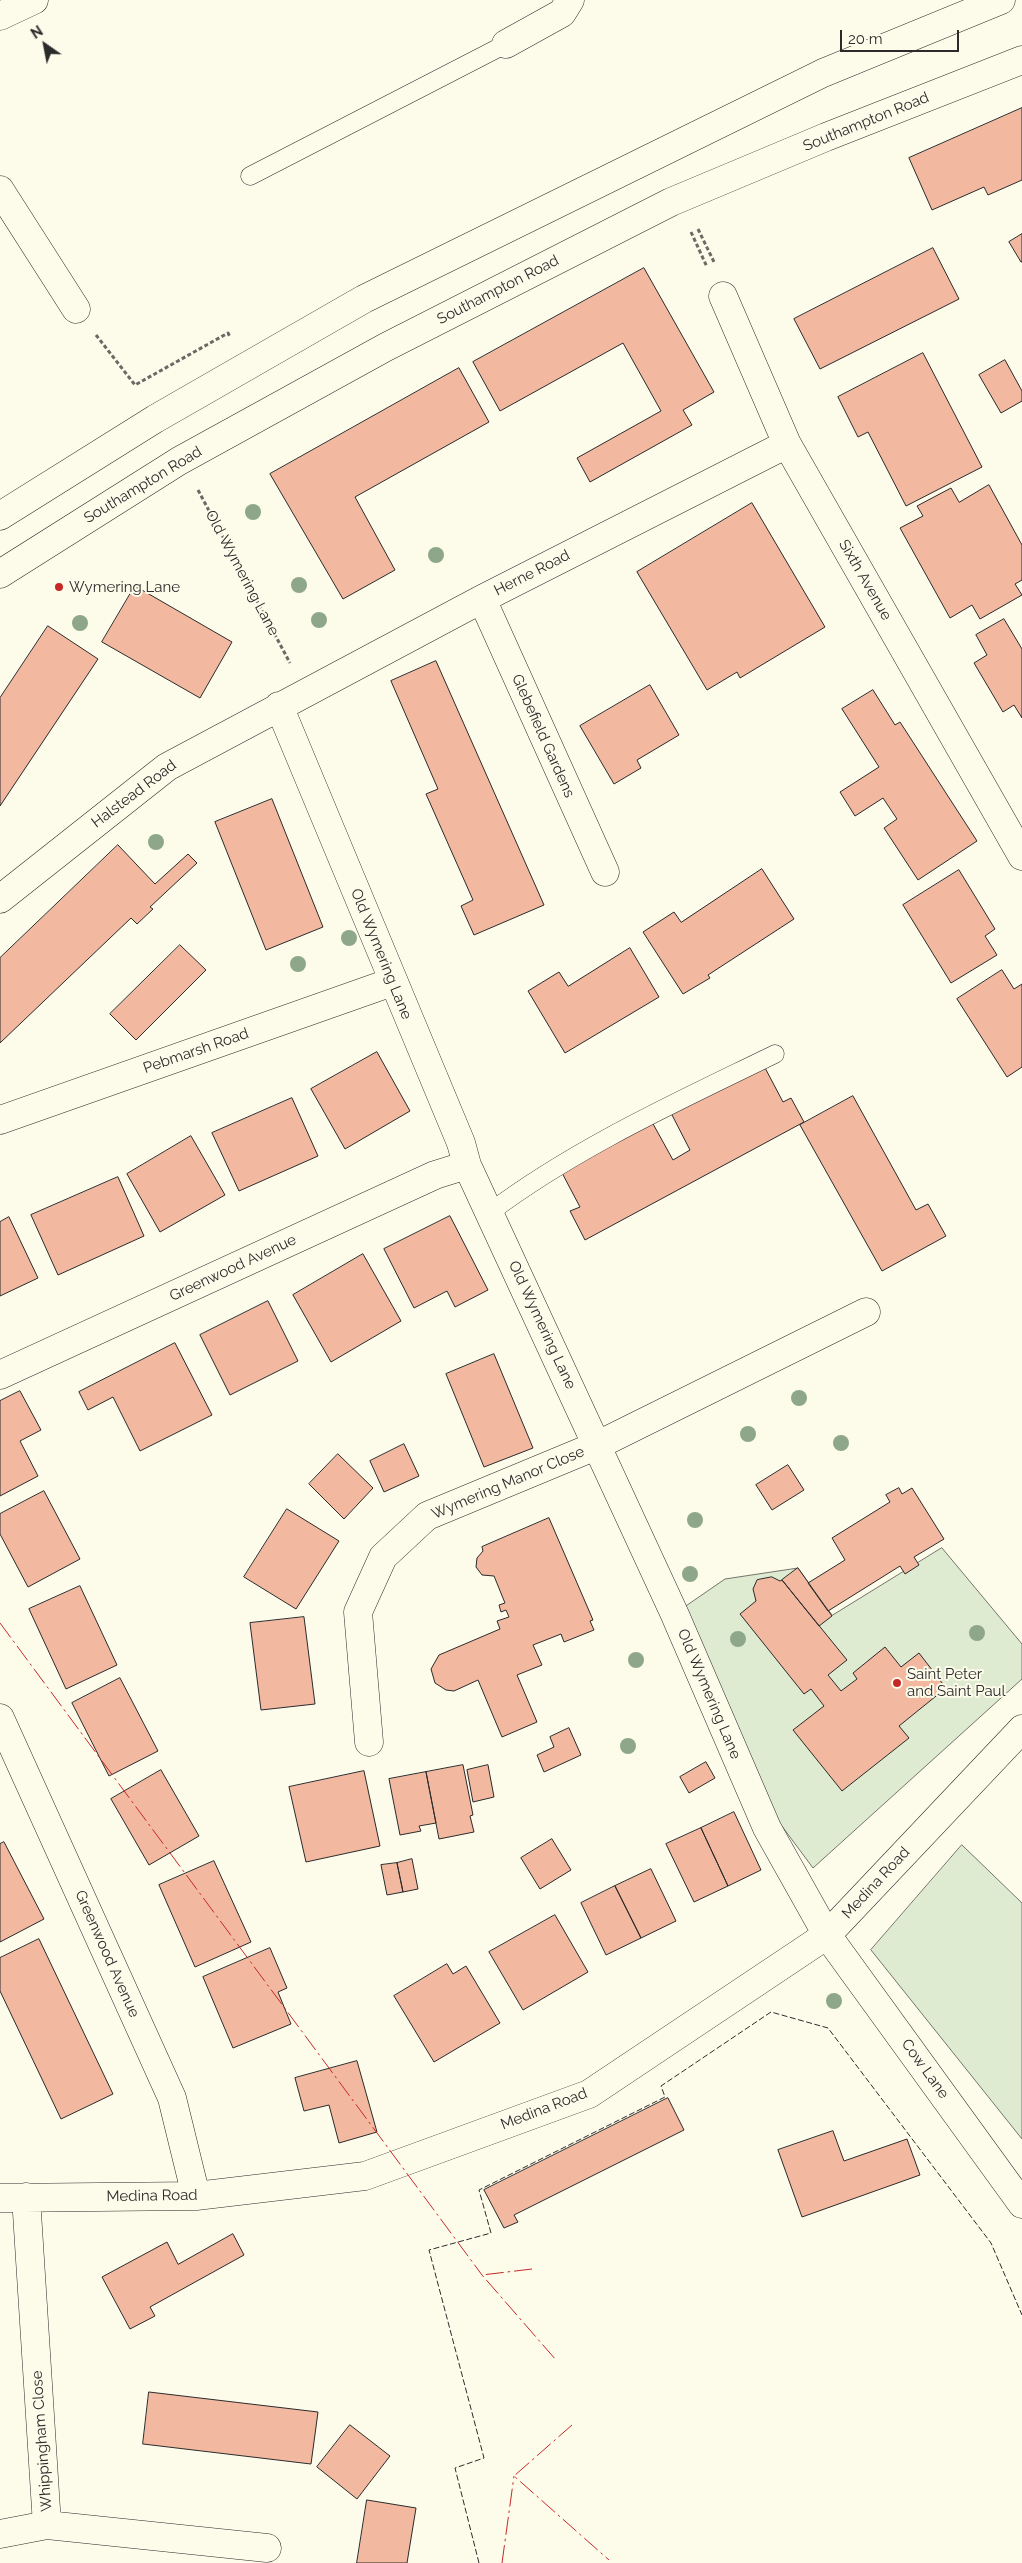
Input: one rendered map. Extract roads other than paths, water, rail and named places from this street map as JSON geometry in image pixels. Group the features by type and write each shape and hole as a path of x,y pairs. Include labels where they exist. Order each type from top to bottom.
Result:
{"street":[{"path":"0,16 34,0"},
{"path":"506,44 562,13 570,0"},
{"path":"0,516 155,419 364,299 823,73 1001,0"},
{"name":"Southampton Road","path":"0,574 179,461 386,347 671,202 826,137 1022,60"},
{"path":"0,190 76,309"},
{"name":"Sixth Avenue","path":"723,296 787,444 1022,856"},
{"name":"Herne Road","path":"279,706 482,599 787,444"},
{"name":"Glebefield Gardens","path":"482,599 605,872"},
{"name":"Halstead Road","path":"0,899 167,767 279,706"},
{"name":"Old Wymering Lane","path":"279,706 392,982 461,1143 467,1165 675,1615 767,1828 827,1935"},
{"name":"Pebmarsh Road","path":"0,1120 392,982"},
{"name":"Greenwood Avenue","path":"0,1375 435,1175 467,1165"},
{"name":"Wymering Manor Close","path":"369,1742 358,1612 383,1558 428,1516 598,1445 866,1312"},
{"name":"Greenwood Avenue","path":"0,1718 172,2098 196,2196"},
{"name":"Medina Road","path":"13,2197 196,2196 365,2176 589,2094 827,1935 1022,1728"},
{"name":"Cow Lane","path":"827,1935 1022,2204"},
{"name":"Whippingham Close","path":"13,2197 47,2525 267,2548"},
{"path":"0,2534 47,2525"}],"lane":[{"path":"250,176 506,44"},
{"path":"490,1213 519,1191 622,1129 775,1054"}],"place":[{"name":"Wymering Lane","path":"59,587"},
{"name":"Saint Peter and Saint Paul","path":"897,1683"}]}
